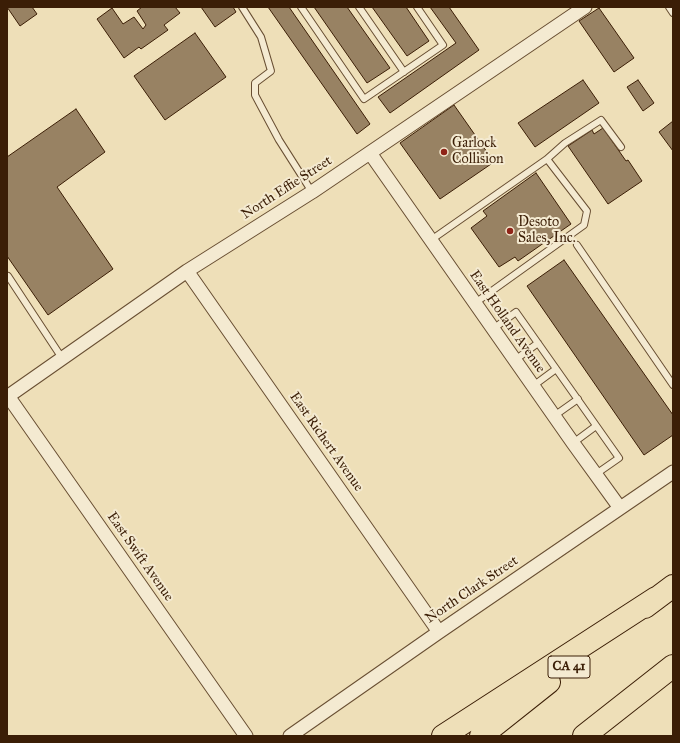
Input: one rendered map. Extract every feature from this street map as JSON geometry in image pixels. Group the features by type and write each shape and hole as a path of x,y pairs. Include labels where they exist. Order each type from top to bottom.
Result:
{"highway":[{"path":"443,736 665,592"},
{"name":"CA 41","path":"481,736 665,592"},
{"path":"584,736 673,666"}],"street":[{"name":"North Effie Street","path":"8,396 187,270 312,192 581,8"},
{"name":"East Holland Avenue","path":"370,153 532,386 620,508"},
{"name":"East Richert Avenue","path":"187,270 439,632"},
{"name":"East Swift Avenue","path":"8,396 246,736"},
{"name":"North Clark Street","path":"290,736 673,472"}],"lane":[{"path":"242,7 261,37 271,71 255,83 255,95 279,140 312,192"},
{"path":"301,7 364,99 443,44 417,7"},
{"path":"359,7 404,72"},
{"path":"669,7 673,13"},
{"path":"431,240 547,159 565,143 601,120 621,148"},
{"path":"475,303 584,225 587,211 547,159"},
{"path":"577,246 673,385"},
{"path":"8,276 62,358"},
{"path":"493,329 516,312 578,399 619,458 596,474"},
{"path":"514,360 538,343"},
{"path":"532,386 556,369"},
{"path":"554,416 578,399"},
{"path":"573,443 596,426"}],"building":[{"path":"7,7 32,7 37,14 20,26"},
{"path":"142,7 175,7 180,13 164,25 168,30 141,49 139,47 124,58 97,19 112,8 123,24 134,17 143,29 146,25 137,11"},
{"path":"201,7 233,7 236,12 215,27"},
{"path":"268,7 289,7 370,124 357,134"},
{"path":"314,7 347,7 390,68 367,83"},
{"path":"372,7 406,7 429,41 407,56"},
{"path":"430,7 449,7 479,50 390,113 378,97 456,43"},
{"path":"599,8 634,58 614,72 579,21"},
{"path":"195,33 226,77 165,120 134,76"},
{"path":"583,80 599,103 535,147 518,123"},
{"path":"638,80 654,103 643,111 627,87"},
{"path":"454,105 494,162 440,199 400,143"},
{"path":"76,109 105,152 57,187 113,269 48,315 7,256 7,157"},
{"path":"673,121 673,151 659,132"},
{"path":"603,128 642,181 608,204 568,146 592,130 594,134"},
{"path":"536,173 571,224 518,261 515,257 499,267 471,228 487,216 483,211"},
{"path":"564,260 673,415 673,435 644,455 527,286"}],"place":[{"name":"Garlock Collision","path":"444,152"},
{"name":"Desoto Sales, Inc.","path":"510,231"}]}
